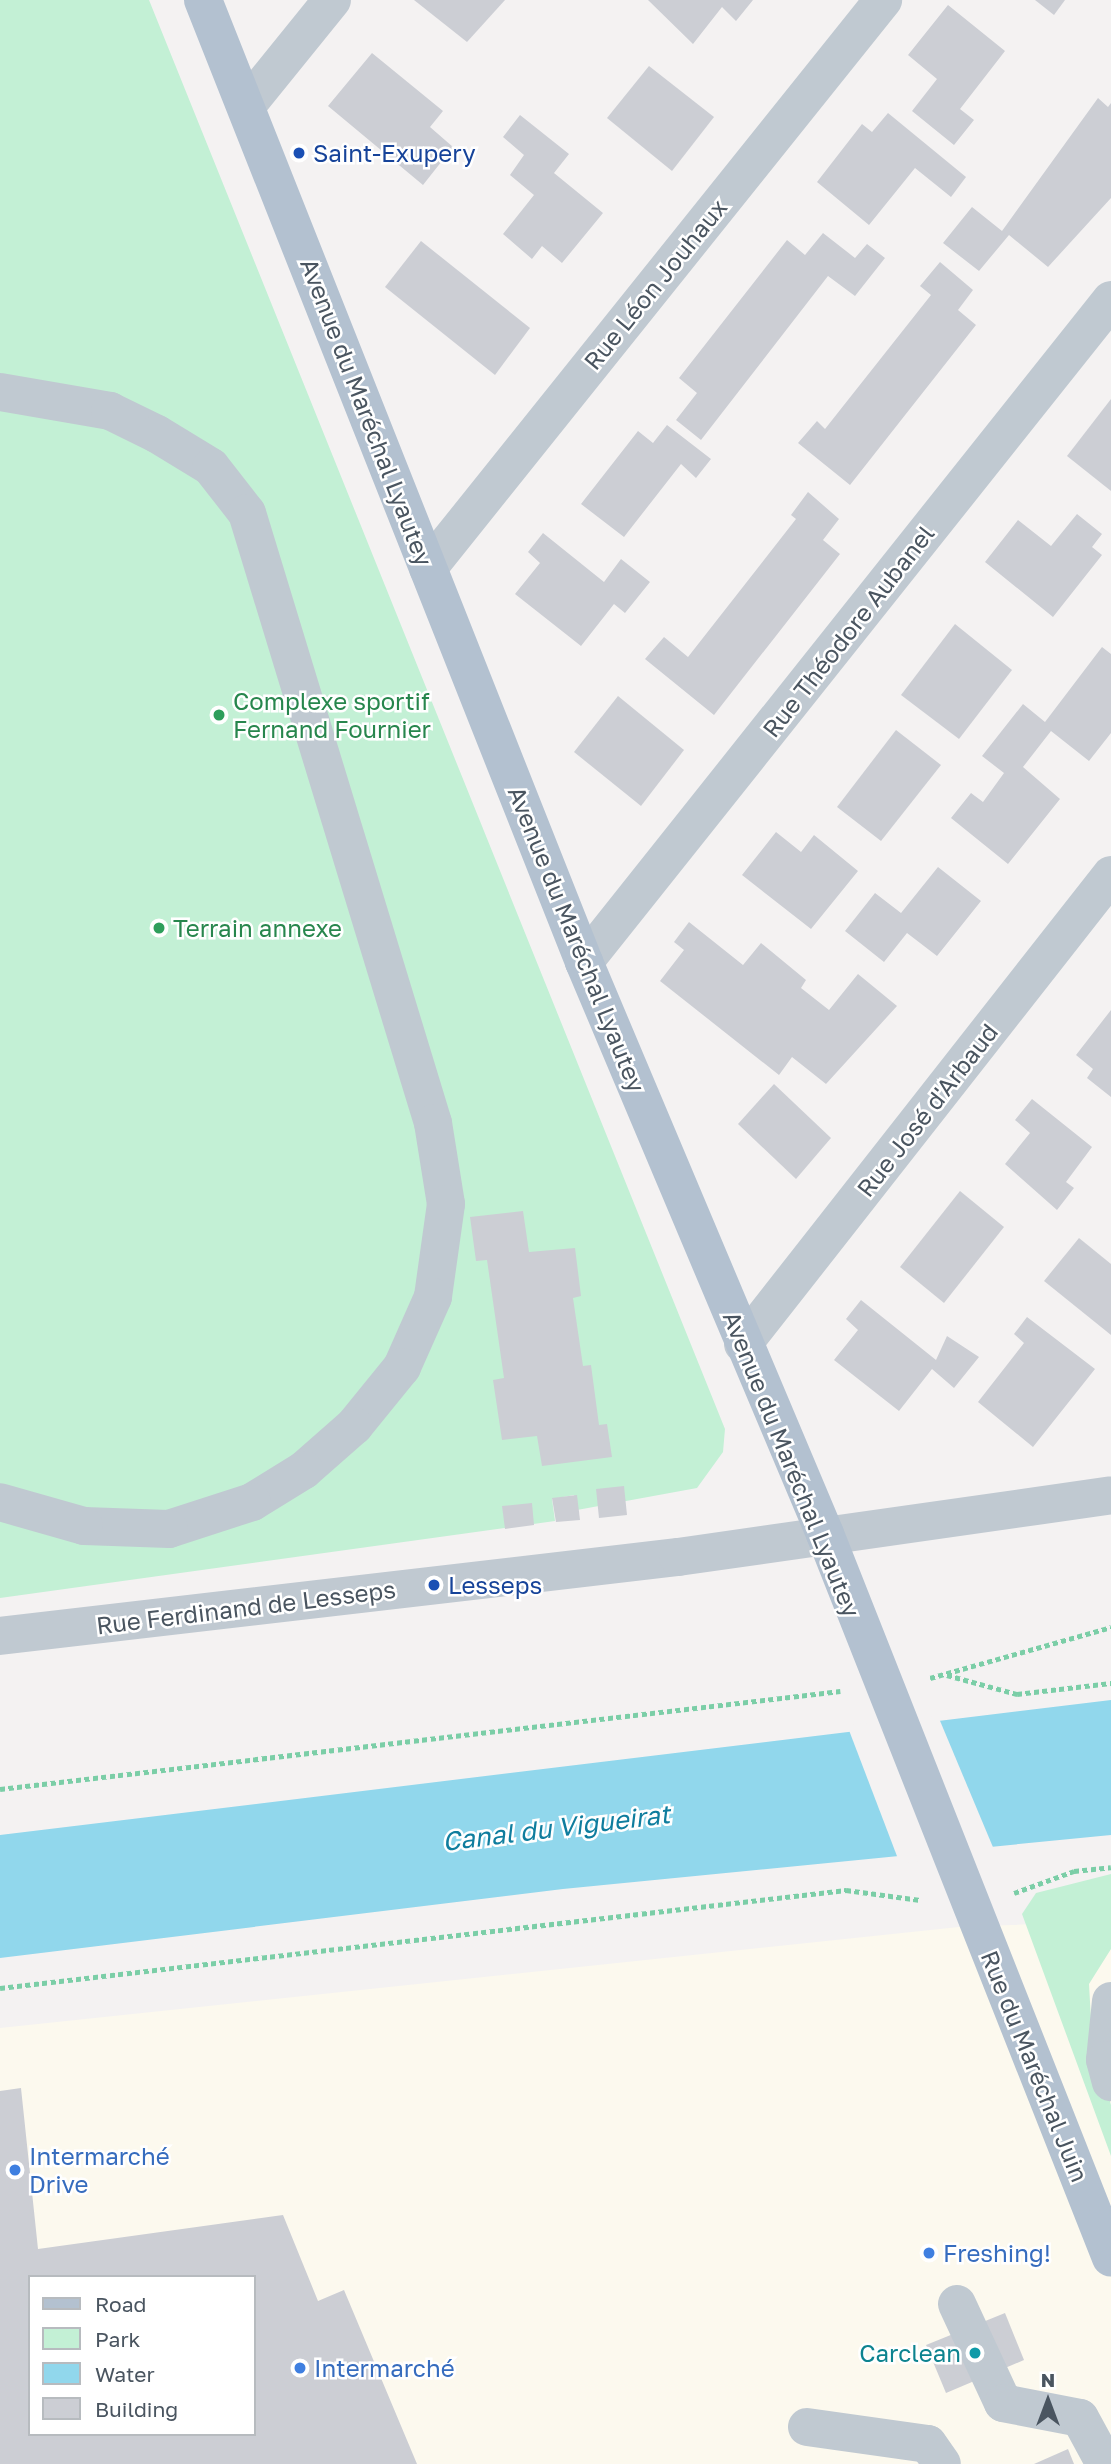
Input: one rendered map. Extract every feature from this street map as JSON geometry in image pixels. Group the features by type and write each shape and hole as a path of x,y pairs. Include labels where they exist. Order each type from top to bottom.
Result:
{"main road":[{"name":"Avenue du Maréchal Lyautey","path":"203,0 247,105 584,962 825,1534 882,1689 965,1891"},
{"name":"Rue du Maréchal Juin","path":"965,1891 1111,2258"}],"street":[{"path":"247,105 332,0"},
{"name":"Rue Léon Jouhaux","path":"428,568 883,0"},
{"name":"Rue Théodore Aubanel","path":"584,962 1111,299"},
{"path":"0,392 110,411 211,467 247,513 433,1123 446,1205 433,1297 402,1367 354,1426 304,1470 252,1502 169,1528 83,1526 0,1502"},
{"name":"Rue José d'Arbaud","path":"743,1344 1111,875"},
{"name":"Rue Ferdinand de Lesseps","path":"0,1636 825,1534 1111,1495"},
{"path":"1111,2001 1105,2060 1111,2082"},
{"path":"957,2304 1003,2403 1080,2418 1105,2464"},
{"path":"807,2427 928,2444 942,2464"}],"path":[{"path":"0,1789 882,1689 1111,1627"},
{"path":"944,1674 1017,1694 1111,1683"},
{"path":"0,1988 846,1890 965,1891 1111,1867"}],"shaded area":[{"path":"1111,1921 1111,2464 0,2464 0,2028 959,1927"}],"green space":[{"name":"Complexe sportif Fernand Fournier","path":"0,0 149,0 725,1429 723,1452 697,1488 577,1510 574,1495 552,1499 555,1521 0,1598"},
{"path":"1111,1874 1111,1949 1089,1984 1092,2037 1111,2105 1111,2156 1022,1914 1036,1893"}],"water":[{"name":"Canal du Vigueirat","path":"1111,1700 1111,1835 563,1889 0,1958 0,1835"}],"pier":[{"path":"938,1716 995,1852 900,1864 847,1725"}],"building":[{"path":"414,0 505,0 467,42"},
{"path":"648,0 753,0 736,21 722,7 693,44"},
{"path":"1035,0 1065,0 1054,15"},
{"path":"948,5 1005,51 960,109 974,120 954,145 912,111 937,79 908,55"},
{"path":"372,53 443,111 430,127 453,147 423,185 328,106"},
{"path":"649,66 714,117 672,171 607,118"},
{"path":"1098,98 1108,107 1111,103 1111,198 1048,267 1009,235 979,271 943,243 972,207 1002,231"},
{"path":"888,113 966,177 951,197 915,168 869,225 817,182 862,124 872,132"},
{"path":"520,115 569,154 554,173 603,213 562,263 542,246 532,259 503,234 534,195 510,175 524,155 503,137"},
{"path":"823,233 855,258 867,244 885,258 855,296 828,276 701,440 676,420 697,393 679,378 787,240 805,255"},
{"path":"421,241 530,328 495,375 385,287"},
{"path":"940,262 973,290 958,310 976,325 850,485 798,443 817,421 825,429 931,295 920,286"},
{"path":"1111,399 1111,491 1067,456"},
{"path":"667,425 711,459 696,478 681,464 624,537 581,504 638,431 653,443"},
{"path":"808,492 839,519 823,540 840,554 714,715 645,659 664,637 688,657 796,519 791,515"},
{"path":"1077,514 1102,534 1092,547 1102,555 1053,617 985,562 1018,520 1051,546"},
{"path":"543,533 604,582 621,559 650,582 625,613 614,604 581,646 515,594 540,563 528,552"},
{"path":"955,624 1012,670 959,739 901,695"},
{"path":"1102,647 1111,654 1111,733 1089,761 1051,731 1023,767 1060,799 1008,864 951,818 971,793 983,802 1004,773 982,756 1023,704 1045,722"},
{"path":"618,696 684,750 641,806 574,752"},
{"path":"896,730 941,765 881,841 837,807"},
{"path":"776,832 801,852 814,835 858,871 811,929 742,875"},
{"path":"938,867 981,901 937,956 907,933 884,962 845,931 875,893 901,913"},
{"path":"689,922 743,965 761,943 806,980 801,988 829,1010 858,974 897,1006 826,1084 792,1057 779,1075 660,981 684,950 674,942"},
{"path":"1111,1010 1111,1097 1087,1078 1093,1069 1076,1055"},
{"path":"774,1084 831,1138 796,1179 738,1124"},
{"path":"1032,1099 1092,1147 1066,1182 1074,1188 1057,1210 1005,1164 1030,1133 1015,1120"},
{"path":"960,1191 1004,1227 944,1303 900,1267"},
{"path":"523,1211 529,1252 575,1248 581,1296 573,1298 583,1366 591,1365 599,1425 607,1424 612,1457 542,1466 537,1436 502,1440 493,1380 504,1378 487,1260 476,1261 470,1217"},
{"path":"1079,1238 1111,1264 1111,1335 1044,1281"},
{"path":"861,1300 936,1360 947,1336 979,1357 954,1388 932,1369 899,1411 834,1360 858,1330 846,1319"},
{"path":"1027,1317 1095,1369 1033,1447 978,1402 1024,1343 1014,1334"},
{"path":"624,1486 627,1515 599,1518 596,1489"},
{"path":"577,1495 580,1520 556,1522 552,1498"},
{"path":"532,1503 534,1525 505,1529 502,1506"},
{"name":"Intermarché","path":"21,2088 38,2249 283,2215 318,2301 344,2290 417,2464 0,2464 0,2091"},
{"name":"Carclean","path":"1005,2313 1024,2360 946,2393 926,2345"},
{"path":"1068,2449 1074,2464 1034,2464"}],"place":[{"name":"Saint-Exupery","path":"299,153"},
{"name":"Complexe sportif Fernand Fournier","path":"219,715"},
{"name":"Terrain annexe","path":"159,928"},
{"name":"Lesseps","path":"434,1585"},
{"name":"Intermarché Drive","path":"15,2170"},
{"name":"Freshing!","path":"929,2253"},
{"name":"Carclean","path":"975,2353"},
{"name":"Intermarché","path":"300,2368"}]}
